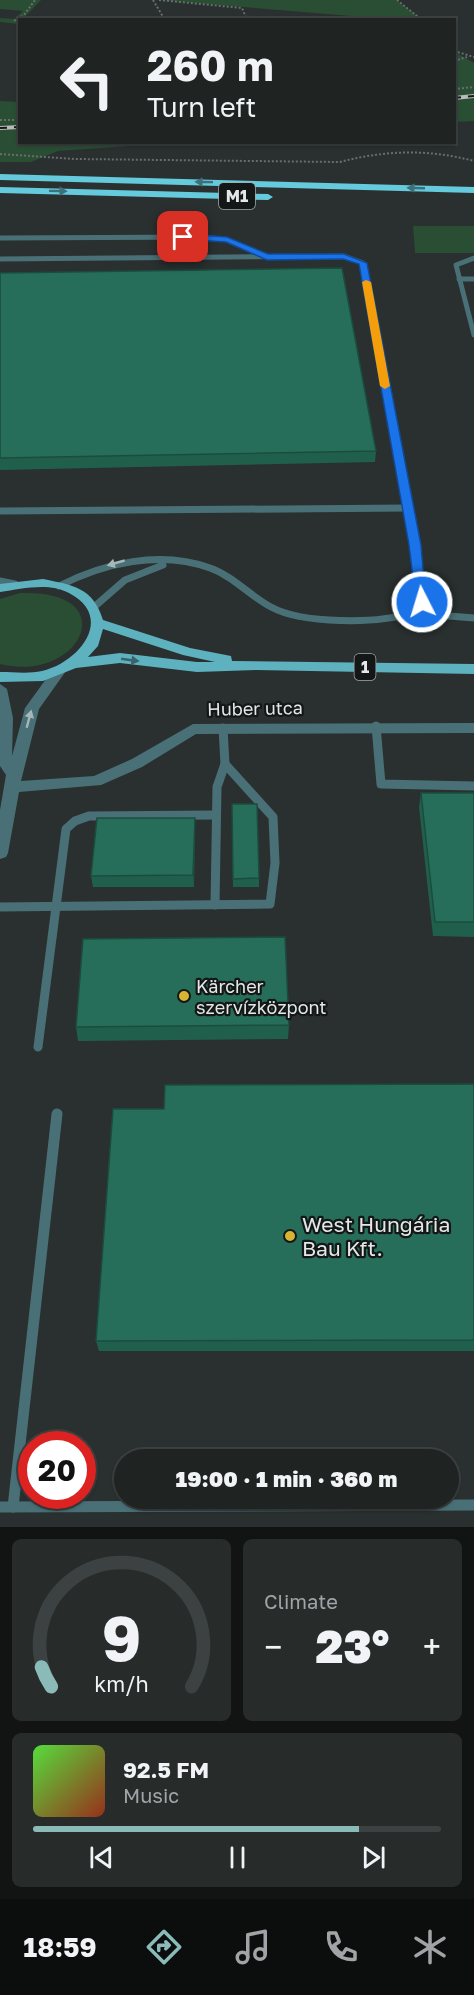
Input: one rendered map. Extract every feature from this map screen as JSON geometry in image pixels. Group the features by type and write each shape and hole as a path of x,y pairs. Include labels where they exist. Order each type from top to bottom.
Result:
{"highway":[{"name":"M1","path":"0,177 474,190"},
{"name":"M1","path":"0,190 276,197"}],"main road":[{"path":"0,588 15,584 59,586 80,594 94,607 99,623 93,645 66,667"},
{"name":"1","path":"99,623 188,652 256,665"},
{"name":"1","path":"0,677 29,678 66,667 120,658 197,667 256,665 474,669"}],"street":[{"path":"0,853 14,781 32,708 66,667"},
{"path":"0,688 6,718 4,760 14,781"},
{"name":"Huber utca","path":"14,781 96,781 137,763 193,729 376,726 474,728"}],"lane":[{"path":"0,238 206,237 227,240 267,257"},
{"path":"0,259 344,256 363,263 422,590 422,602 412,613"},
{"path":"474,258 456,265 474,335"},
{"path":"459,279 474,279"},
{"path":"0,511 407,508"},
{"path":"59,586 88,571 127,560 201,565 282,612 305,617 397,617 412,613 474,618"},
{"path":"94,607 108,591 134,573 174,563"},
{"path":"0,581 15,584"},
{"path":"376,726 381,784 474,786"},
{"path":"215,905 215,815 217,787 225,764 223,728"},
{"path":"0,907 270,904 275,864 273,818 225,764"},
{"path":"38,1047 66,829 75,821 89,816 215,815"},
{"path":"57,1114 7,1507 474,1505"}],"path":[{"path":"19,18 35,0"},
{"path":"153,0 164,18"},
{"path":"159,0 242,8 246,18"},
{"path":"397,0 420,18"},
{"path":"14,21 18,19"},
{"path":"456,52 474,57"},
{"path":"456,60 468,56"},
{"path":"456,89 474,87"},
{"path":"0,120 18,120"},
{"path":"0,154 75,159 340,162 369,154 413,152 474,161"}],"green space":[{"path":"0,0 41,0 24,18 18,18 18,24 0,22 0,18 14,19 23,11 0,9"},
{"path":"159,0 396,0 421,18 376,18"},
{"path":"456,53 474,63 474,121 456,122"},
{"path":"0,101 18,102 18,144 156,144 58,151 31,162 0,162"},
{"path":"413,226 474,226 474,253 415,253"},
{"path":"20,593 53,596 73,605 82,619 80,634 70,649 52,661 28,667 0,664 0,599"}],"building":[{"path":"342,268 376,451 0,458 0,273"},
{"path":"421,793 474,793 474,922 435,922"},
{"path":"232,804 257,804 259,878 233,879"},
{"path":"97,818 195,818 193,875 91,876"},
{"name":"Kärcher szervízközpont","path":"285,937 289,1025 76,1027 83,939"},
{"name":"West Hungária Bau Kft.","path":"474,1084 474,1340 96,1341 113,1109 164,1109 165,1085"}],"railway":[{"path":"456,98 474,96"},
{"path":"0,128 18,127"}],"slow traffic":[{"path":"366,282 385,386"}],"place":[{"name":"Kärcher szervízközpont","path":"184,996"},
{"name":"West Hungária Bau Kft.","path":"290,1236"}],"route":[{"path":"183,237 227,240 267,257 344,256 356,258 363,263 415,545 422,602"}]}
